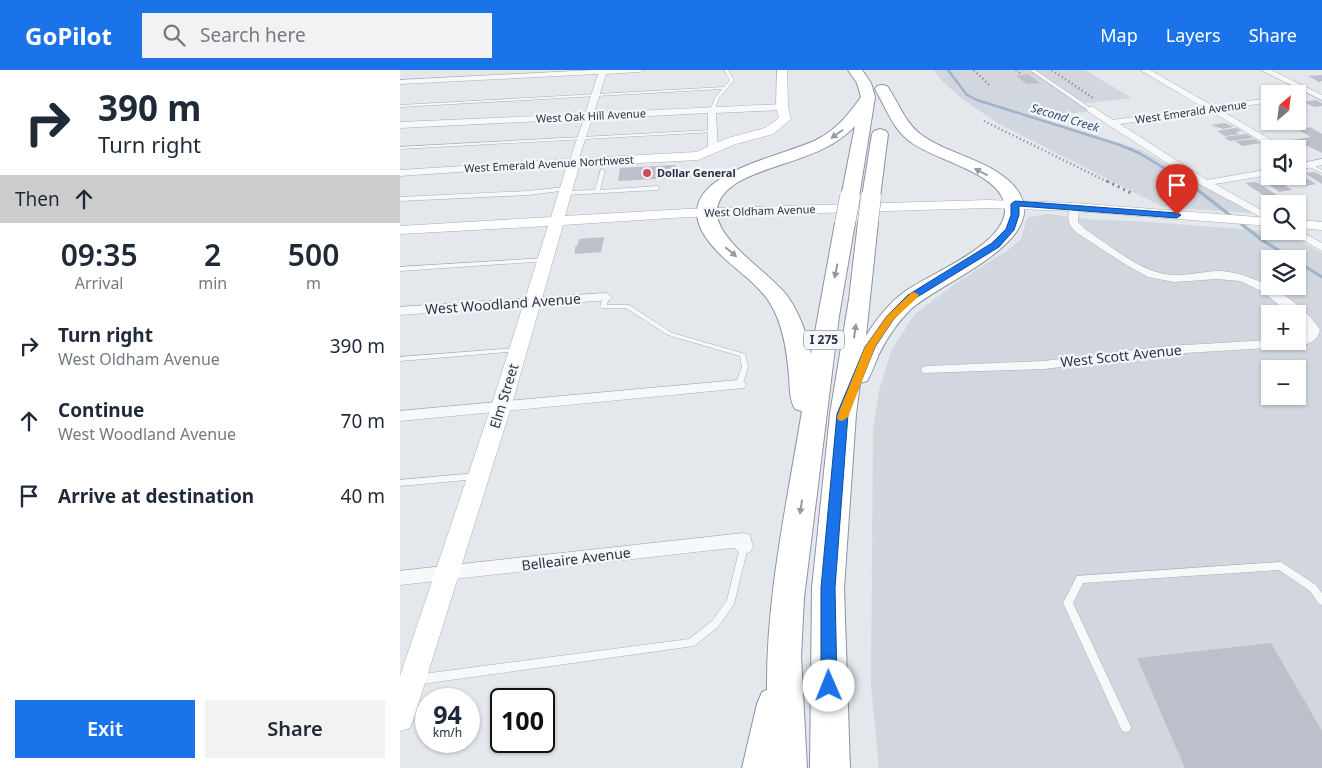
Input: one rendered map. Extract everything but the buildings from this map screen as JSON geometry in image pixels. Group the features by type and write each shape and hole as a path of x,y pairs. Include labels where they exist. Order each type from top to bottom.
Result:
{"highway":[{"name":"I 275","path":"832,760 828,588 843,414 860,299 871,197 884,106 855,70"},
{"name":"I 275","path":"787,768 784,656 788,598 828,316 850,197 875,93 873,70"},
{"path":"807,458 801,360 791,325 779,300 755,273 712,233 705,212 707,203 715,190 727,181 745,172 823,143 842,131 875,93 914,137 935,150 983,172 1006,187 1015,204 1015,215 1010,230 996,245 911,297 890,318 870,347 843,414"},
{"path":"762,768 784,656"}],"street":[{"path":"400,82 574,71 640,70"},
{"path":"782,70 782,107"},
{"path":"1144,70 1267,140"},
{"path":"1265,70 1322,98"},
{"name":"Elm Street","path":"400,718 406,681 446,574 501,407 574,162 603,72"},
{"path":"1306,95 1313,94"},
{"name":"West Emerald Avenue","path":"1112,123 1261,101"},
{"name":"West Oak Hill Avenue","path":"400,125 782,107"},
{"name":"West Emerald Avenue Northwest","path":"400,173 698,156 732,141 769,131 785,120 782,107"},
{"path":"1090,109 1205,183 1261,216"},
{"path":"712,111 713,150"},
{"path":"1306,166 1322,162"},
{"path":"1205,183 1261,174"},
{"name":"West Oldham Avenue","path":"400,230 558,219 705,212 1015,204 1261,220"},
{"name":"West Scott Avenue","path":"928,370 1044,365 1168,350 1300,342 1312,336 1313,330 1309,323 1266,287 1256,282 1220,275 1169,278 1148,273 1081,231 1073,223 1074,207"},
{"path":"1306,225 1322,226"},
{"path":"1306,239 1322,248"},
{"name":"West Woodland Avenue","path":"400,311 606,297"},
{"path":"400,416 739,385"},
{"name":"Belleaire Avenue","path":"400,578 731,541 744,540 744,547"}],"lane":[{"path":"712,111 724,88 732,80 726,70"},
{"path":"1032,70 1090,109"},
{"path":"400,106 724,88"},
{"path":"400,148 712,131"},
{"path":"1309,165 1322,172"},
{"path":"598,191 603,170"},
{"path":"400,199 658,188"},
{"path":"400,269 546,260"},
{"path":"606,297 603,307 627,306 670,334 743,355 745,367 739,385"},
{"path":"400,359 519,350"},
{"path":"400,483 479,475"},
{"path":"406,681 691,643 715,624 731,600 744,547"},
{"path":"1126,728 1068,603 1080,579 1281,566 1313,588 1322,601"}],"shaded area":[{"path":"934,70 1085,70 1132,98 1079,104 1091,111 1041,118 1141,150 1252,213 1163,207 999,124 962,99 941,80"},
{"path":"1048,214 1095,220 1261,230 1261,240 1298,240 1322,253 1322,768 879,768 871,685 873,429 879,391 891,351 915,314 956,283 1008,250 1021,239 1029,217"}],"waterway":[{"name":"Second Creek","path":"948,70 967,95 977,100 1120,145 1139,153 1182,179"},
{"name":"Second Creek","path":"1195,188 1262,240 1278,250"},
{"name":"Second Creek","path":"1306,267 1322,277"}],"railway":[{"path":"974,70 990,86"},
{"path":"1016,70 1022,75"},
{"path":"1052,70 1093,98"},
{"path":"984,121 1110,183"},
{"path":"1107,181 1131,193"}],"slow traffic":[{"path":"842,417 870,347 890,318 914,295"}],"place":[{"name":"Dollar General","path":"647,173"}],"route":[{"path":"829,686 828,588 843,414 870,347 890,318 911,297 996,245 1010,230 1015,215 1015,204 1177,215"}]}
